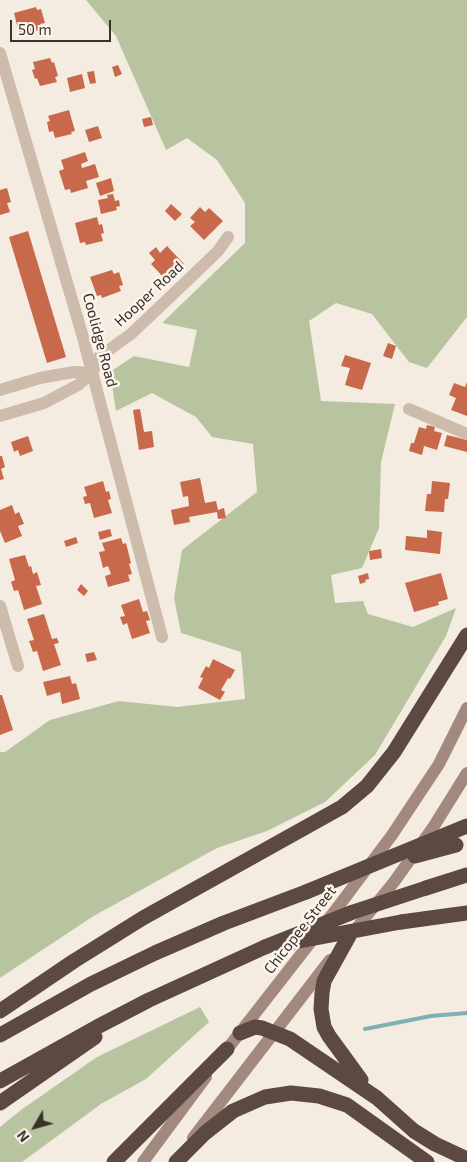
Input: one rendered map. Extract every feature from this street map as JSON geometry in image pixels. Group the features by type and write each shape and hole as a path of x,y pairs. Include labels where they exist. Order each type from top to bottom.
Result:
{"highway":[{"path":"0,1011 74,961 143,918 327,818 347,804 367,786 394,752 467,636"},
{"path":"0,1035 83,988 155,953 224,923 306,892 467,826"},
{"path":"306,892 402,860 462,843"},
{"path":"0,1081 149,1000 265,947 353,912 467,875"},
{"path":"265,947 467,912"},
{"path":"350,936 324,981 321,999 322,1018 324,1027 334,1045 377,1098"},
{"path":"0,1103 149,1000"},
{"path":"240,1033 255,1027 274,1032 303,1047 377,1098 414,1131 435,1144 467,1159"},
{"path":"114,1162 227,1049"},
{"path":"175,1162 205,1133 233,1111 265,1096 291,1093 318,1096 347,1105 426,1162"}],"main road":[{"name":"Chicopee Street","path":"143,1162 227,1049 397,828 439,764 467,708"},
{"path":"175,1162 274,1032 394,882 434,826 467,773"}],"street":[{"name":"Coolidge Road","path":"0,53 92,372 162,637"},
{"name":"Hooper Road","path":"0,416 44,403 78,385 92,372 99,357 131,334 206,262 228,237"},
{"path":"0,390 40,378 74,372 92,372"},
{"path":"409,409 467,434"},
{"path":"0,606 18,666"}],"green space":[{"path":"86,0 467,0 467,317 427,368 409,362 372,314 336,303 309,321 321,401 395,404 381,462 379,528 362,568 331,575 335,603 363,601 368,614 413,627 456,608 446,636 375,755 325,802 267,831 217,848 92,917 0,978 0,752 5,752 50,720 119,701 177,707 245,699 241,652 181,633 174,598 182,550 257,492 253,444 212,437 196,417 152,393 116,411 110,372 134,356 189,367 197,330 162,323 245,243 245,203 217,160 187,138 166,150 116,36"},
{"path":"200,1007 209,1022 146,1079 101,1104 22,1162 0,1162 0,1127 21,1110 97,1057"}],"building":[{"path":"36,7 37,10 41,9 45,23 40,24 42,29 25,34 24,31 19,33 14,13"},
{"path":"50,58 52,63 54,62 58,76 55,77 57,82 40,86 32,70 35,69 33,62"},
{"path":"118,65 122,74 115,77 112,67"},
{"path":"94,71 96,83 90,84 87,72"},
{"path":"82,74 85,88 70,92 67,78"},
{"path":"69,110 75,131 71,132 72,134 55,138 53,131 49,132 47,122 50,121 48,116"},
{"path":"151,117 153,125 144,127 142,119"},
{"path":"98,126 102,138 89,142 85,130"},
{"path":"85,152 88,161 81,164 82,168 95,164 99,177 86,181 88,188 71,193 70,189 65,190 59,171 64,169 61,160"},
{"path":"111,178 114,191 100,196 96,183"},
{"path":"7,188 11,202 7,203 10,212 0,215 0,190"},
{"path":"113,194 115,201 119,200 120,206 116,207 117,210 101,214 98,200 108,198 107,195"},
{"path":"171,204 182,214 175,221 165,211"},
{"path":"200,207 205,212 209,208 223,221 204,240 190,226 195,222 190,218"},
{"path":"97,217 99,225 102,224 104,233 101,234 103,241 86,245 85,242 80,243 75,223"},
{"path":"28,231 66,357 47,363 9,237"},
{"path":"167,246 184,264 168,279 167,277 165,279 151,264 155,260 149,253 156,247 160,253"},
{"path":"112,270 114,274 119,272 123,285 119,286 121,291 102,298 101,295 97,296 90,277"},
{"path":"388,343 396,346 392,359 383,356"},
{"path":"345,355 371,363 362,390 345,385 350,368 341,366"},
{"path":"467,382 467,416 451,410 456,398 449,395 454,383 465,387"},
{"path":"140,409 144,432 152,431 154,447 139,450 133,410"},
{"path":"427,425 435,427 434,431 442,433 437,450 424,446 422,455 409,451 411,443 414,443 419,427 426,429"},
{"path":"447,435 467,440 467,452 444,446"},
{"path":"28,436 33,451 20,456 18,450 14,452 11,442"},
{"path":"0,456 2,456 5,467 1,469 4,479 0,480"},
{"path":"200,478 205,503 216,501 218,510 224,508 226,518 218,519 217,512 189,517 190,522 174,525 171,510 189,506 188,496 183,497 180,482"},
{"path":"103,481 106,492 109,491 111,499 108,500 112,513 94,518 90,503 85,504 83,497 87,496 84,487"},
{"path":"432,481 450,483 448,499 445,499 444,512 425,511 427,494 431,494"},
{"path":"12,505 15,514 19,512 24,524 18,526 22,536 5,543 0,531 0,510"},
{"path":"110,529 112,536 100,540 98,532"},
{"path":"427,530 442,532 440,554 405,550 406,536 427,538"},
{"path":"76,537 78,543 66,547 64,541"},
{"path":"121,538 123,544 126,543 132,574 128,575 130,581 108,587 105,576 111,574 108,566 103,568 99,552 105,551 102,543"},
{"path":"381,549 382,558 370,560 369,551"},
{"path":"25,555 33,574 37,572 41,585 36,586 42,604 24,610 18,590 14,591 11,582 15,580 9,559"},
{"path":"368,573 369,579 360,584 358,576"},
{"path":"441,573 448,599 438,602 439,605 414,612 405,583"},
{"path":"81,584 88,591 84,596 77,590"},
{"path":"139,599 143,612 147,611 150,620 146,621 150,633 132,639 127,623 123,625 120,617 125,616 121,605"},
{"path":"44,614 52,639 57,638 59,643 54,644 61,665 43,671 37,651 33,652 29,641 34,640 27,619"},
{"path":"94,652 97,660 87,662 85,654"},
{"path":"213,659 235,670 221,690 225,692 220,700 198,688 203,678 200,677 206,666 209,668"},
{"path":"70,676 72,684 76,683 80,699 62,704 60,692 47,696 43,682"},
{"path":"0,695 2,695 13,730 0,735"}],"waterway":[{"path":"365,1029 431,1016 467,1013"}]}
